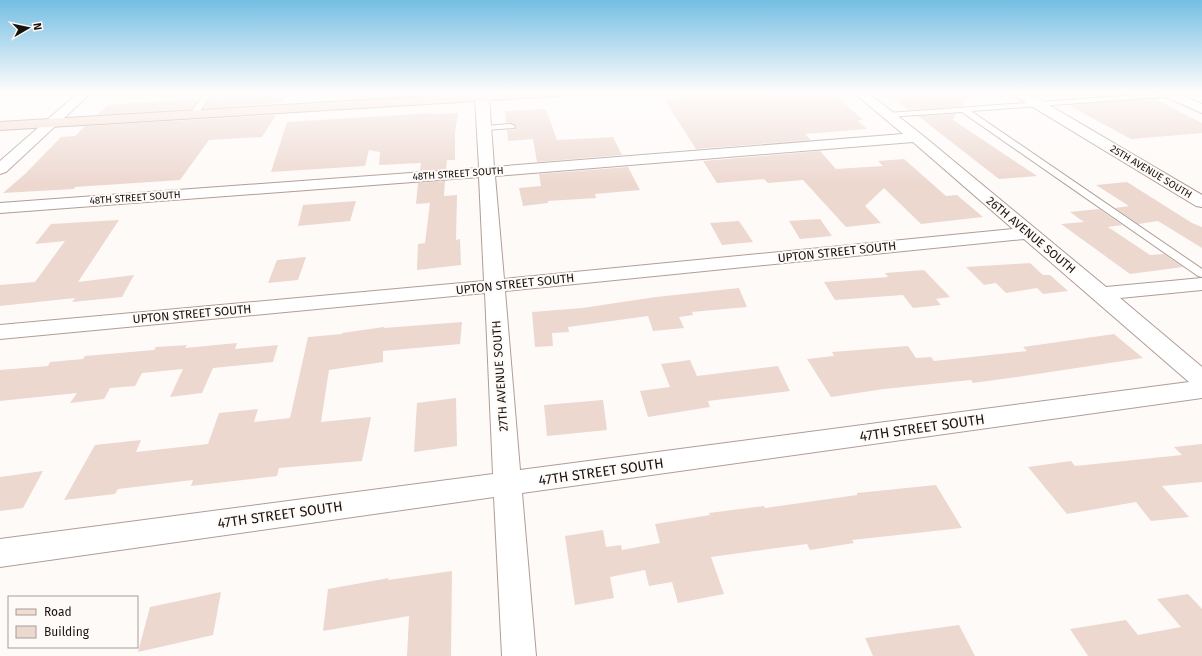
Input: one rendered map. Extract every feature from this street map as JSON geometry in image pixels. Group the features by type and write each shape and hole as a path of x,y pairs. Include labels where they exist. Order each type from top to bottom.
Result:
{"street":[{"path":"0,169 51,123"},
{"path":"0,126 57,123"},
{"name":"27TH AVENUE SOUTH","path":"483,123 519,656"},
{"name":"26TH AVENUE SOUTH","path":"898,123 1202,380"},
{"name":"25TH AVENUE SOUTH","path":"1068,123 1202,202"},
{"name":"48TH STREET SOUTH","path":"0,208 487,172 916,137"},
{"name":"UPTON STREET SOUTH","path":"0,332 495,286 1029,233"},
{"path":"1101,294 1202,284"},
{"name":"47TH STREET SOUTH","path":"0,553 1202,389"}],"lane":[{"path":"983,123 1202,274"},
{"path":"484,128 511,126"}],"building":[{"path":"144,123 271,123 262,137 209,140 180,180 75,187 74,189 3,193 25,174 61,137 75,136 85,126"},
{"path":"287,123 457,123 455,160 447,160 446,169 420,171 421,163 379,165 380,152 369,150 365,166 271,172"},
{"path":"506,123 551,123 557,140 613,137 622,155 537,162 533,139 508,141 507,130 514,130 516,126 512,123"},
{"path":"679,123 860,123 867,129 805,134 811,140 696,149"},
{"path":"927,123 957,123 1037,176 999,179"},
{"path":"1101,123 1202,123 1202,133 1131,139"},
{"path":"820,151 836,169 883,166 878,161 904,159 946,196 957,195 983,217 921,224 884,188 865,206 881,223 846,227 803,180 768,183 764,179 717,183 703,161"},
{"path":"628,167 640,190 595,194 596,198 548,201 548,203 523,206 519,188 541,186 539,174"},
{"path":"445,181 444,196 457,195 456,240 460,239 461,265 417,270 418,244 425,243 430,203 416,204 418,183"},
{"path":"1127,182 1192,223 1202,227 1202,248 1158,221 1138,224 1115,208 1129,206 1096,185"},
{"path":"356,201 350,221 298,226 303,205"},
{"path":"1099,209 1122,225 1108,227 1150,255 1164,254 1183,267 1130,274 1061,224 1084,222 1070,212"},
{"path":"820,219 832,236 800,239 789,221"},
{"path":"119,220 78,282 134,275 122,297 72,302 75,298 0,306 0,285 35,282 65,241 35,244 51,224"},
{"path":"739,221 753,242 722,245 710,223"},
{"path":"306,257 298,280 268,283 277,260"},
{"path":"1030,263 1043,275 1050,275 1068,291 1043,294 1037,288 1006,293 996,283 984,285 966,267"},
{"path":"924,270 950,297 936,299 941,305 913,308 903,295 835,300 824,282 888,277 885,273"},
{"path":"739,288 747,307 692,312 693,315 679,317 684,328 653,331 648,316 568,327 569,332 552,333 553,346 535,347 532,312 582,308 656,297"},
{"path":"462,322 460,344 383,351 383,362 329,370 321,422 371,417 362,461 279,468 277,476 191,486 193,480 118,489 115,494 64,500 95,445 141,440 136,452 208,444 219,413 258,409 254,422 290,418 308,337 342,334 384,327"},
{"path":"1114,334 1143,358 973,383 971,380 884,389 831,397 807,359 834,356 832,352 908,346 916,358 931,357 934,361 1027,351 1023,347"},
{"path":"237,343 235,349 278,345 273,362 213,368 202,393 170,397 183,369 142,373 135,386 110,388 104,399 70,403 77,393 0,401 0,370 48,366 50,362 83,359 85,356 154,350 156,347 187,345 185,348"},
{"path":"690,360 697,376 778,366 790,391 708,401 710,407 648,417 640,391 670,387 661,364"},
{"path":"456,398 457,446 414,452 417,403"},
{"path":"603,400 607,430 547,436 544,405"},
{"path":"1202,444 1202,482 1162,486 1189,517 1151,521 1136,502 1067,514 1028,467 1071,461 1075,466 1182,455 1174,447"},
{"path":"43,471 23,508 0,511 0,477"},
{"path":"936,485 962,528 852,540 854,543 810,550 807,544 711,557 724,594 678,603 672,582 649,586 645,570 610,577 614,598 575,605 565,536 603,530 606,547 621,545 622,550 660,543 655,524 710,515 709,513 764,506 765,508 857,495 857,493"},
{"path":"452,571 451,656 407,656 409,616 323,631 328,589 389,578 388,580"},
{"path":"221,592 213,635 138,652 150,607"},
{"path":"1188,594 1202,609 1202,656 1088,656 1070,629 1126,620 1138,635 1181,627 1157,599"},
{"path":"959,625 975,656 873,656 865,638"}]}
